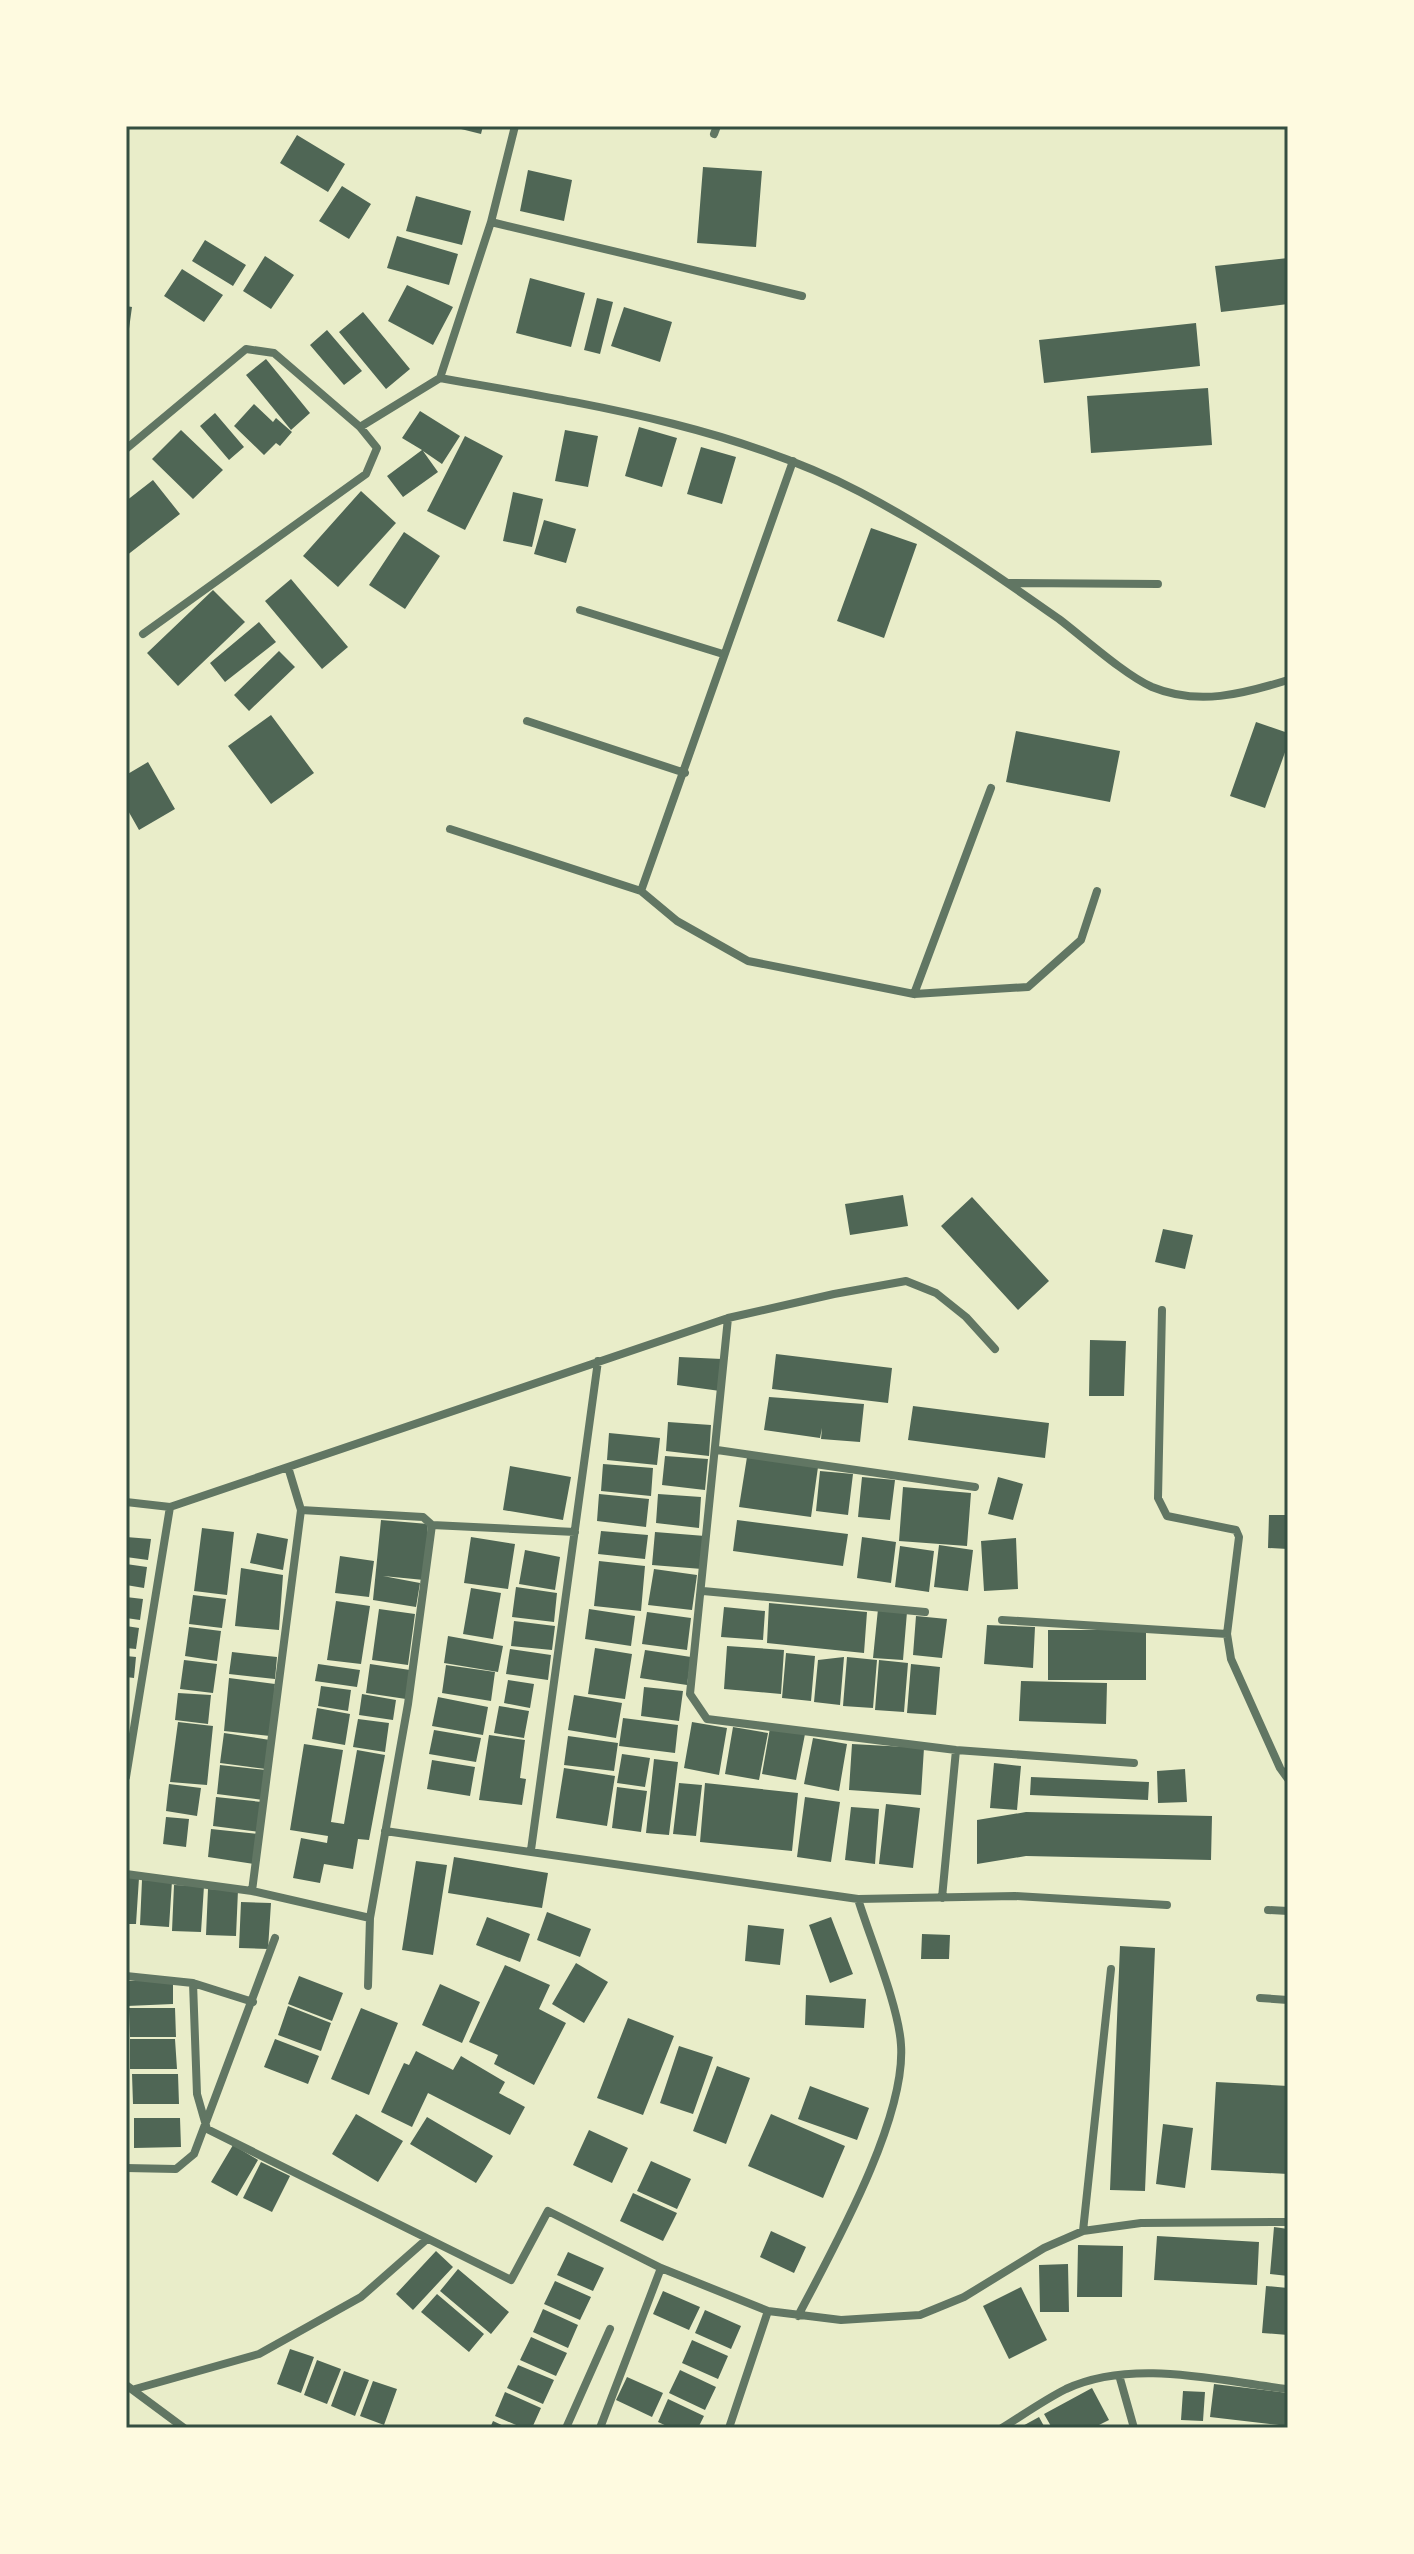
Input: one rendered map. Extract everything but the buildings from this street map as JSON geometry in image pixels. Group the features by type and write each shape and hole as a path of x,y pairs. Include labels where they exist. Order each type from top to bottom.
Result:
{"street":[{"path":"360,427 440,378 491,222 515,126"},
{"path":"491,222 802,296"},
{"path":"126,449 246,349 274,353 360,427 377,448 366,474 143,634"},
{"path":"440,378 610,408 793,461 860,492 1009,583 1151,686 1196,698 1240,695 1288,680"},
{"path":"641,891 793,461"},
{"path":"1009,583 1158,584"},
{"path":"580,610 723,654"},
{"path":"527,721 685,773"},
{"path":"914,994 991,788"},
{"path":"450,829 641,891 677,921 748,961 914,994 1028,987 1081,940 1097,891"},
{"path":"126,1502 170,1507 728,1318 906,1281 936,1293 966,1317 995,1349"},
{"path":"1162,1310 1158,1498 1167,1516 1236,1530 1239,1537 1227,1634 1231,1659 1280,1768 1288,1779"},
{"path":"728,1318 703,1591 690,1694 707,1719 956,1750 1134,1763"},
{"path":"531,1850 598,1361"},
{"path":"717,1450 975,1487"},
{"path":"252,1891 301,1510 288,1467"},
{"path":"126,1777 170,1507"},
{"path":"301,1510 423,1517 432,1525 575,1532"},
{"path":"368,1986 370,1918 410,1689 432,1525"},
{"path":"703,1591 925,1612"},
{"path":"1002,1620 1227,1634"},
{"path":"942,1898 956,1750"},
{"path":"385,1831 858,1899 1060,1897 1167,1905"},
{"path":"126,1874 252,1891 370,1918"},
{"path":"798,2316 852,2213 898,2092 902,2044 858,1899"},
{"path":"1268,1910 1288,1911"},
{"path":"126,2168 176,2169 194,2154 207,2129 275,1938"},
{"path":"1083,2231 1111,1969"},
{"path":"126,1976 193,1983 253,2002"},
{"path":"193,1983 197,2094 207,2129 511,2280 548,2211 661,2268 768,2311 841,2320 920,2315 964,2297 1044,2248 1083,2231 1141,2223 1288,2222"},
{"path":"1260,1998 1288,2000"},
{"path":"130,2387 259,2354 361,2297 427,2239"},
{"path":"600,2428 661,2268"},
{"path":"729,2428 768,2311"},
{"path":"566,2428 610,2329"},
{"path":"1002,2428 1068,2388 1119,2375 1163,2374 1288,2389"},
{"path":"1119,2375 1134,2428"},
{"path":"130,2387 184,2428"}]}
